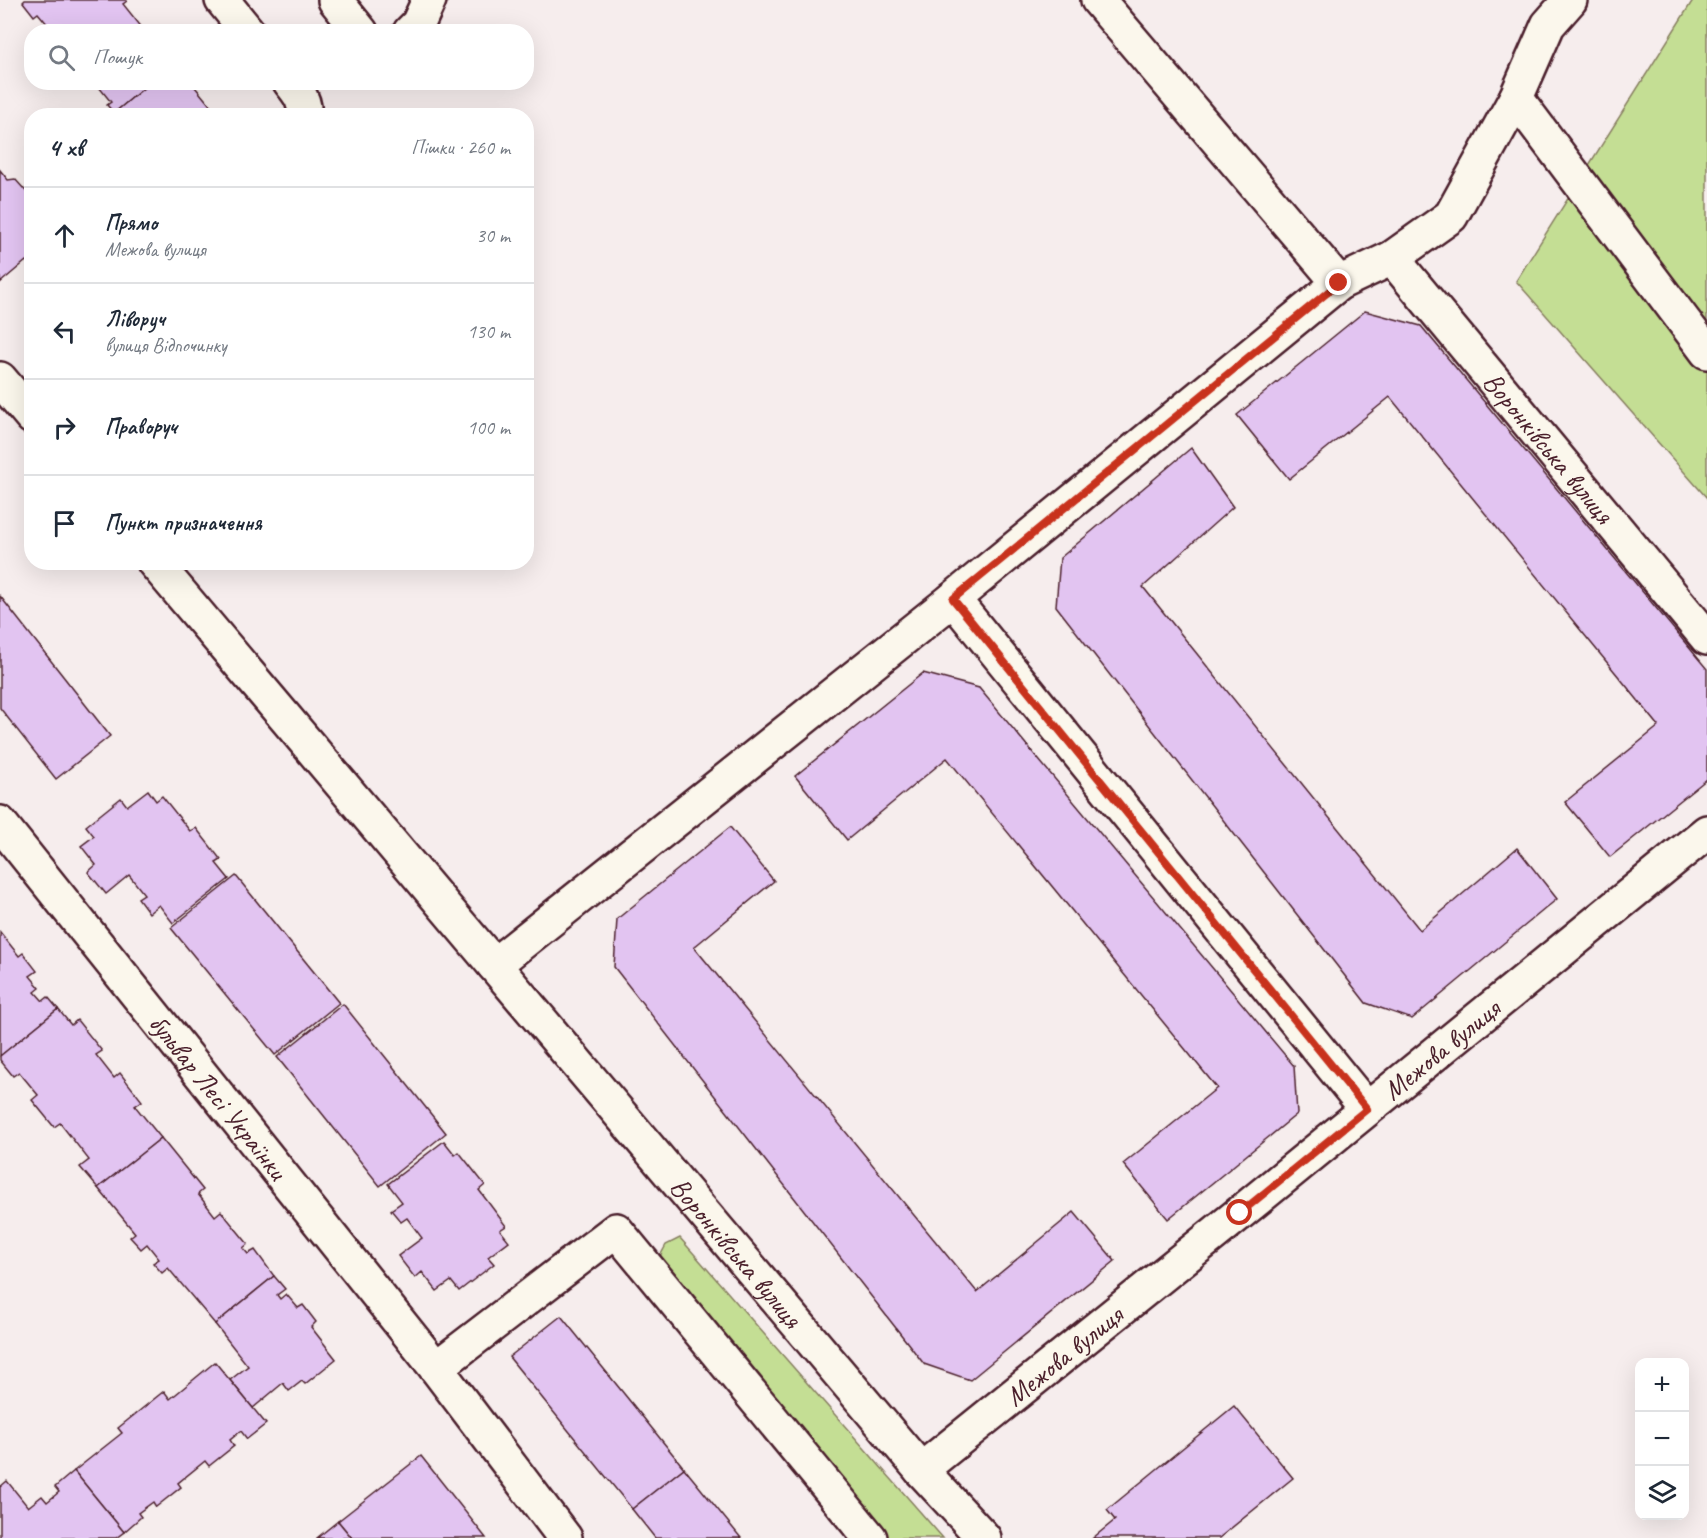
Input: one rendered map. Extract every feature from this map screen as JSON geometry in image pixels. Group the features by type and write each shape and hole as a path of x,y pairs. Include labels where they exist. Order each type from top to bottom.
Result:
{"street":[{"path":"222,0 242,24"},
{"path":"335,0 354,24"},
{"path":"418,24 429,0"},
{"path":"1098,0 1339,283"},
{"path":"494,965 953,599 1339,283 1392,258 1452,216 1516,98 1548,25 1570,0"},
{"path":"296,90 305,108"},
{"path":"1516,98 1707,352"},
{"name":"Воронківська вулиця","path":"1392,258 1707,638"},
{"path":"0,380 24,408"},
{"name":"Воронківська вулиця","path":"161,570 921,1470 984,1538"},
{"path":"953,599 1367,1109"},
{"name":"Межова вулиця","path":"921,1470 1707,832"},
{"name":"бульвар Лесі Українки","path":"4,835 436,1368 565,1538"},
{"path":"436,1368 616,1230 870,1538"}],"green space":[{"path":"1693,0 1707,0 1707,498 1516,281"},
{"path":"680,1238 943,1538 883,1538 659,1258 666,1245"}],"building":[{"path":"25,0 126,0 123,4 139,24 47,24 38,13 34,16 23,2"},
{"path":"101,90 141,90 120,108 110,108 107,105 111,102"},
{"path":"141,90 198,90 212,108 120,108"},
{"path":"0,170 8,180 15,179 24,189 24,263 0,283"},
{"path":"1365,311 1421,326 1707,669 1707,779 1610,857 1565,802 1659,726 1390,397 1289,479 1237,415"},
{"path":"1191,448 1233,507 1143,587 1420,930 1517,848 1557,899 1412,1019 1366,1003 1056,606 1060,558"},
{"path":"0,596 110,736 56,779 0,708"},
{"path":"923,673 979,688 1294,1066 1297,1114 1168,1219 1123,1164 1217,1088 947,758 847,840 795,776"},
{"path":"148,790 156,801 162,796 190,831 196,828 221,860 216,863 229,879 173,923 159,905 149,913 138,898 144,894 129,875 106,894 88,872 96,865 81,846 94,836 86,826 121,798 127,806"},
{"path":"730,827 774,881 694,947 977,1292 1074,1212 1115,1261 970,1380 924,1364 614,967 617,919"},
{"path":"236,876 339,1003 275,1055 171,928"},
{"path":"0,932 19,956 23,953 37,971 30,976 40,988 35,992 43,1001 48,997 58,1009 0,1056"},
{"path":"343,1004 446,1133 380,1186 277,1057"},
{"path":"58,1009 71,1025 77,1020 102,1051 96,1055 114,1078 120,1073 142,1101 135,1106 161,1138 98,1188 80,1167 89,1160 60,1123 54,1127 32,1100 38,1095 19,1072 13,1076 0,1060 0,1056"},
{"path":"161,1138 203,1190 198,1194 215,1216 221,1211 248,1244 243,1248 248,1254 255,1250 274,1276 215,1324 168,1268 162,1273 153,1263 159,1259 147,1244 141,1249 130,1237 135,1233 98,1188"},
{"path":"444,1141 455,1155 459,1152 485,1185 479,1190 506,1226 500,1230 509,1241 488,1257 494,1264 459,1291 451,1281 437,1291 422,1272 415,1278 398,1256 422,1238 407,1218 401,1222 391,1210 402,1202 388,1184"},
{"path":"274,1276 285,1289 277,1295 280,1299 286,1294 298,1308 303,1305 316,1322 311,1327 336,1359 305,1384 302,1381 289,1391 283,1383 253,1408 230,1380 248,1366 215,1324"},
{"path":"561,1316 684,1468 632,1509 509,1357"},
{"path":"215,1362 266,1424 247,1439 241,1431 230,1440 234,1446 209,1466 205,1461 178,1483 181,1487 156,1507 153,1502 138,1513 141,1517 124,1532 74,1471 122,1433 118,1428 164,1391 170,1399"},
{"path":"1234,1406 1293,1478 1219,1538 1093,1538 1115,1520 1107,1510"},
{"path":"421,1456 486,1538 352,1538 338,1521"},
{"path":"684,1468 741,1538 655,1538 632,1509"},
{"path":"74,1471 124,1532 116,1538 0,1538 0,1487 7,1481 28,1507 42,1496 47,1502 59,1492 55,1487"},
{"path":"338,1521 352,1538 317,1538"}],"route":[{"path":"1240,1213 1367,1109 953,599 1339,283"}]}
